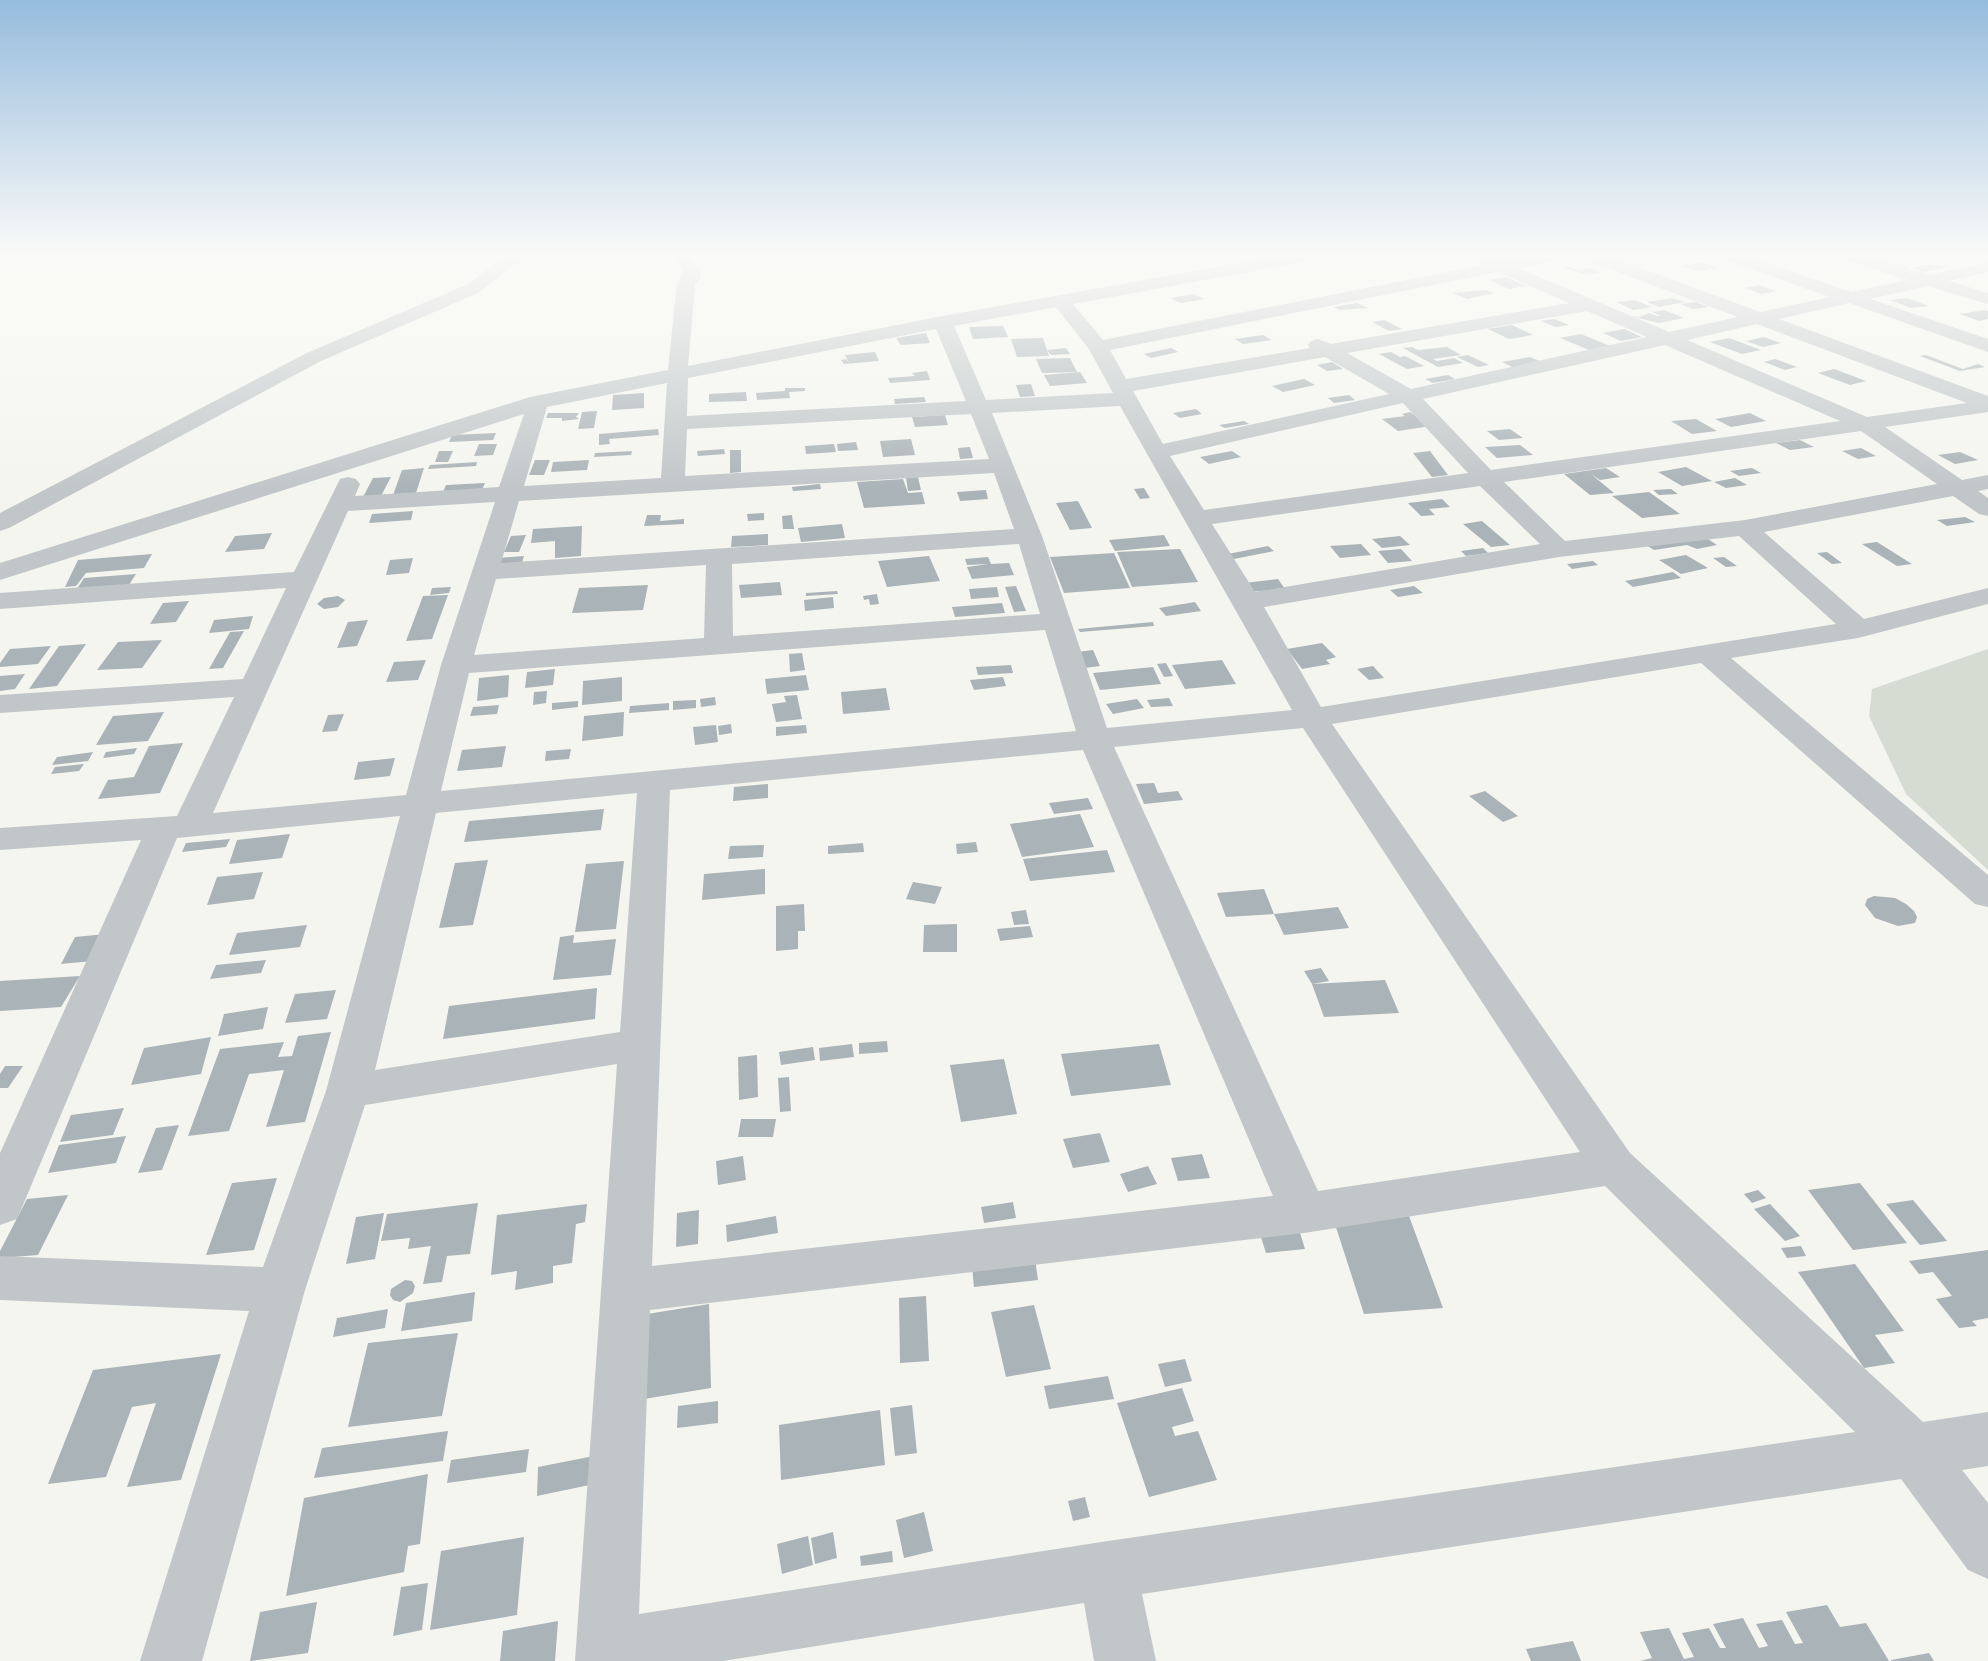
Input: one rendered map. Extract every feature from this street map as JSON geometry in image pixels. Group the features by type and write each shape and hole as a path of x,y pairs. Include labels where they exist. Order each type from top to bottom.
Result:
{"street":[{"path":"0,523 314,356 365,335"},
{"path":"673,485 681,335"},
{"path":"0,572 538,402 878,335"},
{"path":"948,335 1003,465 1094,738 1304,1213"},
{"path":"1088,335 1098,347 1156,452 1247,602 1312,718 1614,1166 1914,1451 1988,1550"},
{"path":"1098,347 1160,335"},
{"path":"1300,335 1408,396 1559,549"},
{"path":"676,423 977,405 1122,393 1420,335"},
{"path":"1659,335 1866,424 1988,509"},
{"path":"1156,452 1683,335"},
{"path":"1802,335 1988,405"},
{"path":"1955,335 1988,346"},
{"path":"171,1661 280,1290 348,1091 456,665 538,402"},
{"path":"1196,519 1988,405"},
{"path":"0,1205 177,827 254,687 359,458"},
{"path":"339,504 1003,465"},
{"path":"1247,602 1559,549 1745,528 1988,482"},
{"path":"1745,528 1858,629"},
{"path":"487,572 1028,536"},
{"path":"718,646 719,557"},
{"path":"0,601 304,579"},
{"path":"6,841 653,783 1312,718 1858,629 1988,596"},
{"path":"456,665 1056,621"},
{"path":"1709,655 1988,895"},
{"path":"0,704 254,687"},
{"path":"653,783 607,1655 1108,1570 1988,1440"},
{"path":"348,1091 639,1045"},
{"path":"626,1291 1304,1213 1614,1166"},
{"path":"0,1278 280,1290"},
{"path":"1108,1570 1125,1661"}],"shaded area":[{"path":"1988,649 1988,870 1906,794 1869,716 1872,689"}],"building":[{"path":"927,335 930,343 901,345 896,338"},
{"path":"972,335 1007,335 1008,337 973,339"},
{"path":"1263,335 1272,340 1243,344 1235,339"},
{"path":"1500,335 1533,335 1509,339"},
{"path":"1582,335 1610,346 1589,350 1560,338"},
{"path":"1606,335 1642,337 1621,341"},
{"path":"1764,337 1781,343 1763,347 1746,341"},
{"path":"1043,338 1049,356 1017,357 1011,339"},
{"path":"1729,338 1761,350 1742,354 1710,342"},
{"path":"1412,347 1418,350 1447,347 1461,355 1433,359 1437,361 1454,358 1463,363 1438,367 1403,348"},
{"path":"1066,348 1070,354 1051,355 1047,350"},
{"path":"1171,348 1178,352 1151,358 1144,354"},
{"path":"875,352 879,361 844,364 841,360 846,359 849,363 845,355"},
{"path":"1391,352 1424,366 1407,369 1379,354"},
{"path":"1468,355 1489,365 1478,367 1457,357"},
{"path":"1926,355 1963,369 1978,364 1985,367 1960,371 1920,356"},
{"path":"1530,357 1542,362 1514,368 1502,362"},
{"path":"1070,358 1077,372 1042,373 1036,359"},
{"path":"1775,359 1797,367 1785,370 1764,362"},
{"path":"1332,362 1343,369 1327,371 1317,365"},
{"path":"1834,369 1866,381 1850,385 1818,373"},
{"path":"927,371 930,380 890,383 888,378 915,376 912,373"},
{"path":"1080,372 1087,383 1050,386 1044,375"},
{"path":"1448,375 1455,379 1433,383 1425,379"},
{"path":"1304,379 1315,385 1283,392 1272,386"},
{"path":"1031,384 1035,396 1020,397 1016,385"},
{"path":"785,388 805,388 805,391 789,392 790,398 757,400 756,393 785,391"},
{"path":"746,392 747,401 709,402 709,394"},
{"path":"644,393 644,408 612,410 613,395"},
{"path":"1349,395 1355,400 1334,403 1328,398"},
{"path":"924,397 926,402 895,404 894,399"},
{"path":"1196,409 1202,414 1180,418 1173,413"},
{"path":"597,411 594,428 578,429 582,412"},
{"path":"1410,412 1431,426 1398,431 1382,419 1405,416 1402,414"},
{"path":"548,413 579,413 576,417 579,419 562,421 562,418 546,418"},
{"path":"1750,413 1766,421 1731,427 1715,419"},
{"path":"945,415 948,425 915,427 912,417"},
{"path":"1696,419 1717,431 1692,434 1671,421"},
{"path":"1244,421 1249,424 1225,428 1219,425"},
{"path":"658,429 659,435 609,439 610,444 599,445 599,434"},
{"path":"1510,429 1523,438 1499,440 1487,431"},
{"path":"496,433 493,440 449,442 452,435"},
{"path":"911,439 915,455 883,457 880,441"},
{"path":"1800,440 1814,447 1790,450 1776,443"},
{"path":"856,442 858,450 838,451 837,444"},
{"path":"479,444 497,444 493,455 474,456"},
{"path":"834,444 836,452 806,454 805,446"},
{"path":"1520,445 1533,455 1497,458 1485,447"},
{"path":"970,447 973,458 960,459 958,448"},
{"path":"1861,448 1876,456 1858,459 1842,451"},
{"path":"724,449 725,454 698,456 697,451"},
{"path":"730,450 741,450 741,472 730,473"},
{"path":"439,451 453,451 448,462 435,462"},
{"path":"632,451 631,455 594,457 595,453"},
{"path":"1232,451 1241,457 1209,464 1200,457"},
{"path":"1430,451 1448,475 1432,477 1413,453"},
{"path":"1960,452 1978,460 1955,464 1938,455"},
{"path":"535,460 550,460 544,475 529,475"},
{"path":"589,460 587,470 551,472 553,462"},
{"path":"477,462 476,466 428,469 430,465"},
{"path":"1686,467 1712,481 1682,486 1658,472"},
{"path":"424,468 416,493 393,495 402,470"},
{"path":"1606,468 1620,477 1600,480 1591,474 1614,493 1590,495 1564,474"},
{"path":"1752,468 1761,473 1739,476 1730,471"},
{"path":"391,477 381,496 363,497 373,478"},
{"path":"918,477 921,490 908,491 906,478"},
{"path":"1735,478 1747,485 1726,488 1714,482"},
{"path":"903,479 908,493 922,492 925,504 864,508 857,482"},
{"path":"485,483 482,490 443,492 446,485"},
{"path":"820,484 821,489 793,491 792,487"},
{"path":"1144,488 1150,498 1140,499 1134,489"},
{"path":"1671,489 1678,494 1659,495 1653,490"},
{"path":"986,490 988,499 960,501 957,492"},
{"path":"1649,492 1680,514 1642,518 1612,496"},
{"path":"1442,499 1450,507 1429,509 1435,515 1421,516 1408,503"},
{"path":"1078,501 1092,528 1070,530 1056,503"},
{"path":"413,511 411,520 369,523 372,514"},
{"path":"764,513 764,520 748,521 747,514"},
{"path":"647,515 661,515 660,521 684,519 684,524 644,526"},
{"path":"792,515 794,529 783,529 782,516"},
{"path":"1965,517 1975,522 1947,526 1937,520"},
{"path":"1482,521 1510,545 1491,547 1463,524"},
{"path":"842,524 845,538 801,542 798,528"},
{"path":"582,526 581,556 555,558 555,541 531,543 533,529"},
{"path":"272,533 264,549 225,552 235,536"},
{"path":"768,534 768,545 731,547 732,536"},
{"path":"526,535 519,552 504,552 511,536"},
{"path":"1164,535 1170,546 1115,551 1109,540"},
{"path":"1702,535 1717,545 1697,549 1687,545 1654,550 1646,545"},
{"path":"1400,536 1410,545 1382,548 1372,539"},
{"path":"1877,542 1912,564 1897,566 1862,544"},
{"path":"1361,544 1371,555 1340,558 1330,546"},
{"path":"1268,546 1274,551 1234,559 1228,554"},
{"path":"1483,548 1488,553 1466,556 1461,551"},
{"path":"1180,549 1198,582 1132,587 1117,552"},
{"path":"1401,549 1412,561 1388,563 1378,551"},
{"path":"1827,552 1842,563 1832,564 1817,553"},
{"path":"1114,553 1130,588 1064,593 1050,557"},
{"path":"152,554 144,568 86,573 76,586 65,587 78,560"},
{"path":"1686,555 1708,568 1681,574 1659,560"},
{"path":"524,556 522,563 497,566 499,558"},
{"path":"929,556 940,581 887,587 878,561"},
{"path":"988,557 991,564 1009,563 1014,575 972,579 967,567 988,564 967,565 965,559"},
{"path":"1724,557 1737,566 1726,567 1713,558"},
{"path":"413,558 409,573 386,575 390,560"},
{"path":"1593,561 1598,565 1572,569 1567,564"},
{"path":"1673,572 1681,578 1633,587 1625,581"},
{"path":"136,574 127,588 75,592 84,578"},
{"path":"1278,579 1285,589 1250,592 1244,583"},
{"path":"780,582 782,595 741,598 739,585"},
{"path":"648,585 643,610 572,613 579,588"},
{"path":"1016,586 1026,611 1014,612 1005,587"},
{"path":"1414,586 1423,593 1398,597 1390,590"},
{"path":"451,587 449,593 430,595 432,588"},
{"path":"997,587 999,597 971,599 969,589"},
{"path":"837,591 838,594 806,596 806,593"},
{"path":"877,594 879,604 870,605 869,599 864,600 863,596"},
{"path":"448,595 432,639 406,641 423,596"},
{"path":"338,596 345,600 338,607 324,609 317,604 324,598"},
{"path":"833,597 834,608 805,611 804,600"},
{"path":"189,601 176,622 150,624 163,603"},
{"path":"1195,602 1201,611 1166,616 1159,608"},
{"path":"1002,603 1005,613 955,617 952,607"},
{"path":"253,616 249,629 209,633 214,620"},
{"path":"368,620 357,646 337,648 348,622"},
{"path":"1153,622 1154,626 1080,632 1078,629"},
{"path":"244,631 223,668 209,669 230,632"},
{"path":"162,640 142,668 97,670 118,642"},
{"path":"1322,643 1336,657 1326,660 1330,664 1302,669 1287,649"},
{"path":"86,644 57,686 29,689 59,646"},
{"path":"51,646 38,664 0,667 10,649"},
{"path":"1093,650 1100,666 1085,668 1077,652"},
{"path":"802,653 805,670 790,672 789,654"},
{"path":"426,660 418,680 386,682 394,662"},
{"path":"1222,660 1236,684 1185,689 1172,665"},
{"path":"1166,663 1173,676 1164,677 1157,664"},
{"path":"1011,665 1013,673 978,675 976,667"},
{"path":"1373,666 1384,678 1369,680 1357,669"},
{"path":"1153,667 1161,684 1100,690 1093,673"},
{"path":"555,669 553,685 525,688 527,672"},
{"path":"25,674 15,689 0,691 0,676"},
{"path":"509,675 508,697 477,701 479,678"},
{"path":"806,675 809,690 767,694 765,679"},
{"path":"622,677 622,701 582,705 583,681"},
{"path":"1003,677 1006,686 974,690 970,680"},
{"path":"886,688 890,710 843,714 841,692"},
{"path":"547,691 546,703 533,705 534,692"},
{"path":"797,695 802,719 776,722 772,704 786,702 784,696"},
{"path":"715,697 716,705 701,707 700,699"},
{"path":"1169,698 1173,706 1151,707 1147,700"},
{"path":"1137,699 1144,708 1113,714 1106,704"},
{"path":"696,700 696,708 673,710 673,701"},
{"path":"578,701 578,707 552,710 552,703"},
{"path":"669,703 669,710 629,713 630,706"},
{"path":"499,705 497,714 470,716 473,707"},
{"path":"164,712 148,741 96,745 113,716"},
{"path":"624,712 623,736 582,741 584,716"},
{"path":"344,714 337,731 322,732 328,715"},
{"path":"731,724 732,733 719,735 718,726"},
{"path":"716,725 718,742 695,745 693,727"},
{"path":"806,725 807,733 776,736 776,727"},
{"path":"183,743 160,793 98,799 108,780 134,777 149,746"},
{"path":"506,746 502,767 457,771 462,750"},
{"path":"137,748 134,754 103,758 106,752"},
{"path":"571,749 569,759 545,761 546,751"},
{"path":"93,752 88,761 52,765 57,757"},
{"path":"395,758 390,776 354,780 358,762"},
{"path":"84,764 79,771 51,774 55,767"},
{"path":"1154,783 1158,793 1178,791 1183,800 1144,804 1136,784"},
{"path":"768,784 768,798 733,801 734,787"},
{"path":"1485,791 1518,816 1503,822 1469,796"},
{"path":"1088,798 1093,809 1054,814 1049,803"},
{"path":"604,809 601,830 464,842 469,821"},
{"path":"1080,814 1094,847 1022,857 1010,824"},
{"path":"290,834 282,858 229,864 237,840"},
{"path":"230,839 226,847 182,852 186,843"},
{"path":"976,842 978,852 957,854 956,844"},
{"path":"863,843 864,852 828,854 828,846"},
{"path":"764,845 763,857 728,859 730,846"},
{"path":"1107,850 1115,872 1030,881 1023,859"},
{"path":"488,860 473,925 439,928 455,863"},
{"path":"624,861 616,929 575,932 586,864"},
{"path":"765,869 765,894 702,900 704,874"},
{"path":"263,872 254,899 207,905 217,877"},
{"path":"913,882 942,887 935,904 906,899"},
{"path":"1264,889 1274,914 1226,917 1217,893"},
{"path":"1874,896 1895,898 1906,904 1917,917 1915,923 1898,926 1875,918 1865,905 1867,899"},
{"path":"804,904 805,931 798,931 798,949 776,951 776,906"},
{"path":"1338,907 1349,928 1284,935 1274,914"},
{"path":"1026,910 1029,924 1014,925 1011,912"},
{"path":"957,924 957,952 923,952 924,925"},
{"path":"307,925 300,947 229,955 237,933"},
{"path":"1030,926 1033,937 1000,941 997,929"},
{"path":"106,934 93,961 61,964 75,937"},
{"path":"574,935 573,943 616,939 611,975 553,980 560,937"},
{"path":"266,960 261,973 210,979 216,965"},
{"path":"1321,968 1329,981 1312,984 1304,971"},
{"path":"80,976 61,1007 0,1011 0,981"},
{"path":"1385,980 1399,1013 1324,1017 1312,984"},
{"path":"597,988 595,1019 443,1039 449,1006"},
{"path":"336,990 327,1019 285,1023 295,994"},
{"path":"268,1007 263,1029 218,1036 224,1014"},
{"path":"331,1032 305,1122 266,1127 284,1070 249,1074 229,1131 188,1136 220,1049 284,1042 278,1057 292,1056 298,1036"},
{"path":"211,1037 201,1074 131,1085 144,1048"},
{"path":"887,1041 888,1052 859,1054 859,1043"},
{"path":"852,1044 854,1057 820,1061 819,1048"},
{"path":"1159,1044 1171,1085 1071,1096 1061,1054"},
{"path":"813,1047 815,1060 781,1065 779,1052"},
{"path":"757,1055 758,1097 739,1100 738,1057"},
{"path":"1004,1059 1017,1114 961,1122 950,1065"},
{"path":"5,1066 23,1066 8,1088 0,1088 0,1074"},
{"path":"789,1077 791,1111 780,1112 778,1078"},
{"path":"124,1108 113,1135 60,1142 71,1115"},
{"path":"741,1119 776,1119 773,1137 738,1137"},
{"path":"179,1125 162,1170 138,1173 156,1128"},
{"path":"1100,1133 1110,1162 1073,1168 1063,1139"},
{"path":"126,1136 116,1163 48,1173 59,1145"},
{"path":"1202,1154 1210,1178 1178,1181 1171,1158"},
{"path":"743,1156 746,1180 718,1185 716,1161"},
{"path":"1148,1166 1157,1184 1128,1192 1120,1174"},
{"path":"277,1178 254,1250 206,1255 232,1183"},
{"path":"1860,1183 1907,1243 1853,1250 1808,1190"},
{"path":"1758,1190 1766,1198 1752,1203 1744,1194"},
{"path":"68,1195 38,1255 0,1258 0,1251 27,1199"},
{"path":"1913,1200 1947,1241 1920,1245 1886,1204"},
{"path":"1013,1202 1016,1218 984,1223 981,1207"},
{"path":"478,1203 470,1254 447,1256 442,1282 423,1284 431,1246 408,1249 410,1238 381,1241 387,1214"},
{"path":"587,1204 585,1222 576,1224 572,1263 553,1266 553,1283 515,1290 517,1271 491,1275 497,1215"},
{"path":"1770,1204 1800,1236 1785,1241 1754,1209"},
{"path":"699,1210 698,1244 676,1247 677,1213"},
{"path":"384,1213 375,1259 346,1264 356,1217"},
{"path":"776,1216 778,1233 727,1242 726,1225"},
{"path":"1409,1216 1443,1308 1364,1314 1334,1221"},
{"path":"1297,1223 1305,1249 1266,1253 1258,1228"},
{"path":"1801,1246 1806,1256 1787,1258 1781,1248"},
{"path":"1988,1250 1988,1318 1972,1321 1977,1326 1959,1328 1936,1299 1952,1296 1933,1272 1919,1274 1909,1261"},
{"path":"1035,1259 1038,1280 974,1287 972,1266"},
{"path":"1855,1264 1904,1331 1875,1335 1895,1363 1864,1368 1798,1272"},
{"path":"405,1280 412,1281 415,1286 413,1293 400,1302 393,1300 391,1289"},
{"path":"475,1292 472,1321 401,1331 406,1303"},
{"path":"926,1296 929,1361 900,1363 899,1298"},
{"path":"709,1304 711,1388 638,1400 641,1315"},
{"path":"1034,1305 1051,1369 1006,1377 991,1312"},
{"path":"388,1309 385,1328 333,1337 337,1318"},
{"path":"458,1333 442,1416 348,1427 368,1343"},
{"path":"221,1354 181,1480 127,1487 156,1403 132,1407 106,1477 48,1484 93,1370"},
{"path":"1185,1359 1192,1381 1165,1387 1158,1364"},
{"path":"1108,1376 1114,1399 1049,1409 1044,1386"},
{"path":"1182,1388 1194,1421 1172,1427 1175,1436 1198,1431 1217,1480 1149,1497 1117,1403"},
{"path":"718,1401 718,1423 677,1428 678,1406"},
{"path":"912,1405 917,1453 895,1456 890,1408"},
{"path":"880,1410 885,1465 781,1480 779,1425"},
{"path":"448,1431 443,1461 314,1478 322,1448"},
{"path":"529,1449 526,1472 447,1483 451,1460"},
{"path":"599,1455 599,1483 537,1496 538,1467"},
{"path":"428,1474 420,1544 408,1546 404,1572 286,1596 304,1498"},
{"path":"1085,1497 1090,1517 1073,1521 1068,1501"},
{"path":"924,1512 933,1551 904,1558 896,1520"},
{"path":"833,1532 837,1558 815,1564 811,1538"},
{"path":"808,1536 813,1565 782,1574 777,1544"},
{"path":"524,1537 517,1615 430,1630 441,1551"},
{"path":"892,1551 893,1562 861,1566 860,1556"},
{"path":"428,1583 422,1630 393,1636 401,1587"},
{"path":"317,1602 308,1653 250,1661 260,1612"},
{"path":"1827,1605 1840,1627 1866,1623 1889,1661 1640,1661 1652,1658 1640,1632 1669,1628 1684,1659 1694,1657 1682,1633 1709,1628 1720,1648 1726,1648 1713,1624 1743,1618 1759,1648 1768,1646 1756,1624 1782,1620 1795,1644 1803,1643 1786,1612"},
{"path":"558,1621 555,1661 500,1661 503,1631"},
{"path":"1573,1641 1581,1661 1531,1661 1526,1649"},
{"path":"1929,1653 1934,1661 1891,1661 1891,1660"}]}
